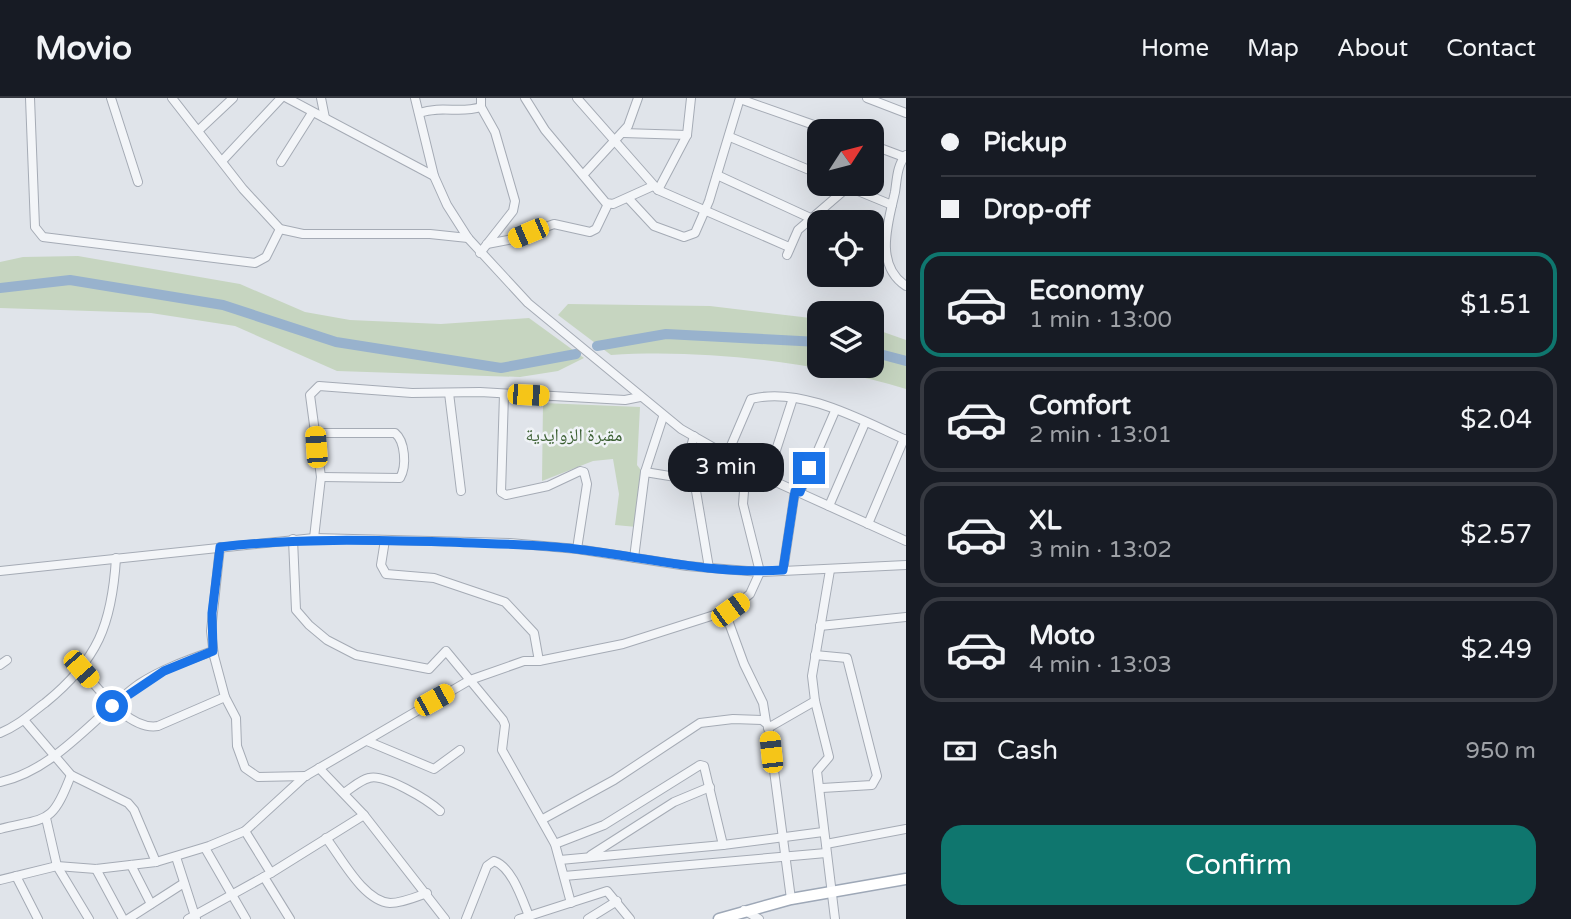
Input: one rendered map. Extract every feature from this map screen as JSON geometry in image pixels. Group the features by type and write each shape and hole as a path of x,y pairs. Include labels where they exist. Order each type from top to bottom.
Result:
{"main road":[{"path":"719,919 791,899 906,879"}],"street":[{"path":"30,98 35,227 43,237 255,262 266,257 280,229"},
{"path":"111,98 138,182"},
{"path":"172,98 280,229 303,233 430,234 468,238"},
{"path":"200,130 233,98"},
{"path":"222,160 281,98"},
{"path":"287,98 434,176"},
{"path":"321,98 325,118"},
{"path":"415,98 434,176 468,238 528,303 663,417 767,478 906,541"},
{"path":"525,98 545,130 608,204"},
{"path":"577,98 656,188 788,251 799,230 807,225"},
{"path":"583,175 623,133 632,120 638,98"},
{"path":"487,244 513,239 554,225 590,232 596,229 608,204 656,188 687,135 691,98"},
{"path":"628,198 654,226 684,237 695,233 718,175 740,98 807,122"},
{"path":"867,98 890,102 906,113"},
{"path":"419,113 439,107 461,110 481,103 495,132 515,201 513,211 480,253"},
{"path":"281,162 312,113"},
{"path":"623,133 687,135"},
{"path":"730,138 807,169"},
{"path":"884,149 905,156 885,237 891,270 906,286"},
{"path":"718,175 807,216"},
{"path":"824,210 836,196"},
{"path":"870,196 892,205"},
{"path":"314,538 321,477 310,395 319,386 377,392 625,400 640,397"},
{"path":"449,393 461,491"},
{"path":"504,394 501,492 506,495 548,486 580,471 584,472 587,484 577,549"},
{"path":"727,455 751,399 774,395 835,411 905,440 868,524"},
{"path":"767,478 793,398"},
{"path":"783,570 797,492 835,411"},
{"path":"634,558 645,472 663,417"},
{"path":"828,506 865,423"},
{"path":"315,433 395,433 402,441 403,471 400,478 321,477"},
{"path":"682,478 694,436"},
{"path":"0,880 57,866 96,869 156,862 205,848 245,831 306,776 470,680 524,661 539,661 623,644 656,631 696,623 725,612 750,594 760,572 743,504 746,466"},
{"path":"645,472 692,482 697,491 709,568"},
{"path":"0,571 314,538 510,543 760,572 906,565"},
{"path":"293,539 296,610 327,640 359,657 400,661 426,670 446,651 503,720 505,725 502,750 555,844 571,903"},
{"path":"385,540 381,565 386,574 434,578 505,602 534,633 539,661"},
{"path":"220,547 212,613 213,651 225,697 236,718 237,746 245,768 258,776 306,776"},
{"path":"0,733 24,720 81,669 97,646 110,615 116,558"},
{"path":"830,570 812,676 815,701 830,757 829,761 818,768 822,788 823,832 835,919"},
{"path":"725,612 744,664 763,703 788,858 791,899"},
{"path":"820,626 906,617"},
{"path":"0,782 31,771 53,757 112,706 156,674 213,651"},
{"path":"815,655 848,659 877,776 872,785 822,788"},
{"path":"81,669 112,706 153,727 225,697"},
{"path":"542,819 635,767 700,723 733,719 767,725 815,701"},
{"path":"24,720 71,775 128,803 134,810 156,862"},
{"path":"367,741 434,769 460,750"},
{"path":"555,844 585,835 661,792 695,766 704,766 723,845"},
{"path":"319,768 345,793 427,893 443,916 432,919"},
{"path":"0,829 46,817 59,807 71,775"},
{"path":"345,793 365,779 376,777 420,795 440,811"},
{"path":"588,857 674,802 709,788"},
{"path":"176,857 193,918 364,815"},
{"path":"46,817 57,866 89,919"},
{"path":"564,876 788,858 906,829"},
{"path":"245,831 290,919"},
{"path":"561,860 723,845 823,832"},
{"path":"326,838 367,891 377,898 390,903 427,893"},
{"path":"205,848 246,919"},
{"path":"466,919 487,866 494,860 504,866 529,916"},
{"path":"131,865 151,904"},
{"path":"96,869 125,919 184,883"},
{"path":"16,876 38,919"},
{"path":"519,919 603,891 611,893 630,919"},
{"path":"588,919 617,901"},
{"path":"744,910 759,919"}],"green space":[{"path":"78,256 240,284 305,312 350,320 441,324 529,318 584,358 558,371 520,377 337,371 235,326 151,313 0,308 0,262 23,257"},
{"path":"568,304 710,306 807,318 807,366 722,356 611,355 558,315"},
{"path":"884,332 906,340 906,389 863,378 884,378"},
{"name":"مقبرة الزوايدية","path":"543,403 640,407 637,465 643,473 637,527 615,525 619,494 613,459 593,461 542,481"}],"waterway":[{"path":"0,288 70,280 223,305 336,342 501,368 576,354"},
{"path":"597,346 666,334 807,341"},
{"path":"884,355 906,361"}],"route":[{"path":"112,706 140,684 213,651 212,613 220,547 314,538 510,543 577,549 687,566 760,572 783,570 795,491 800,492 809,468"}]}
